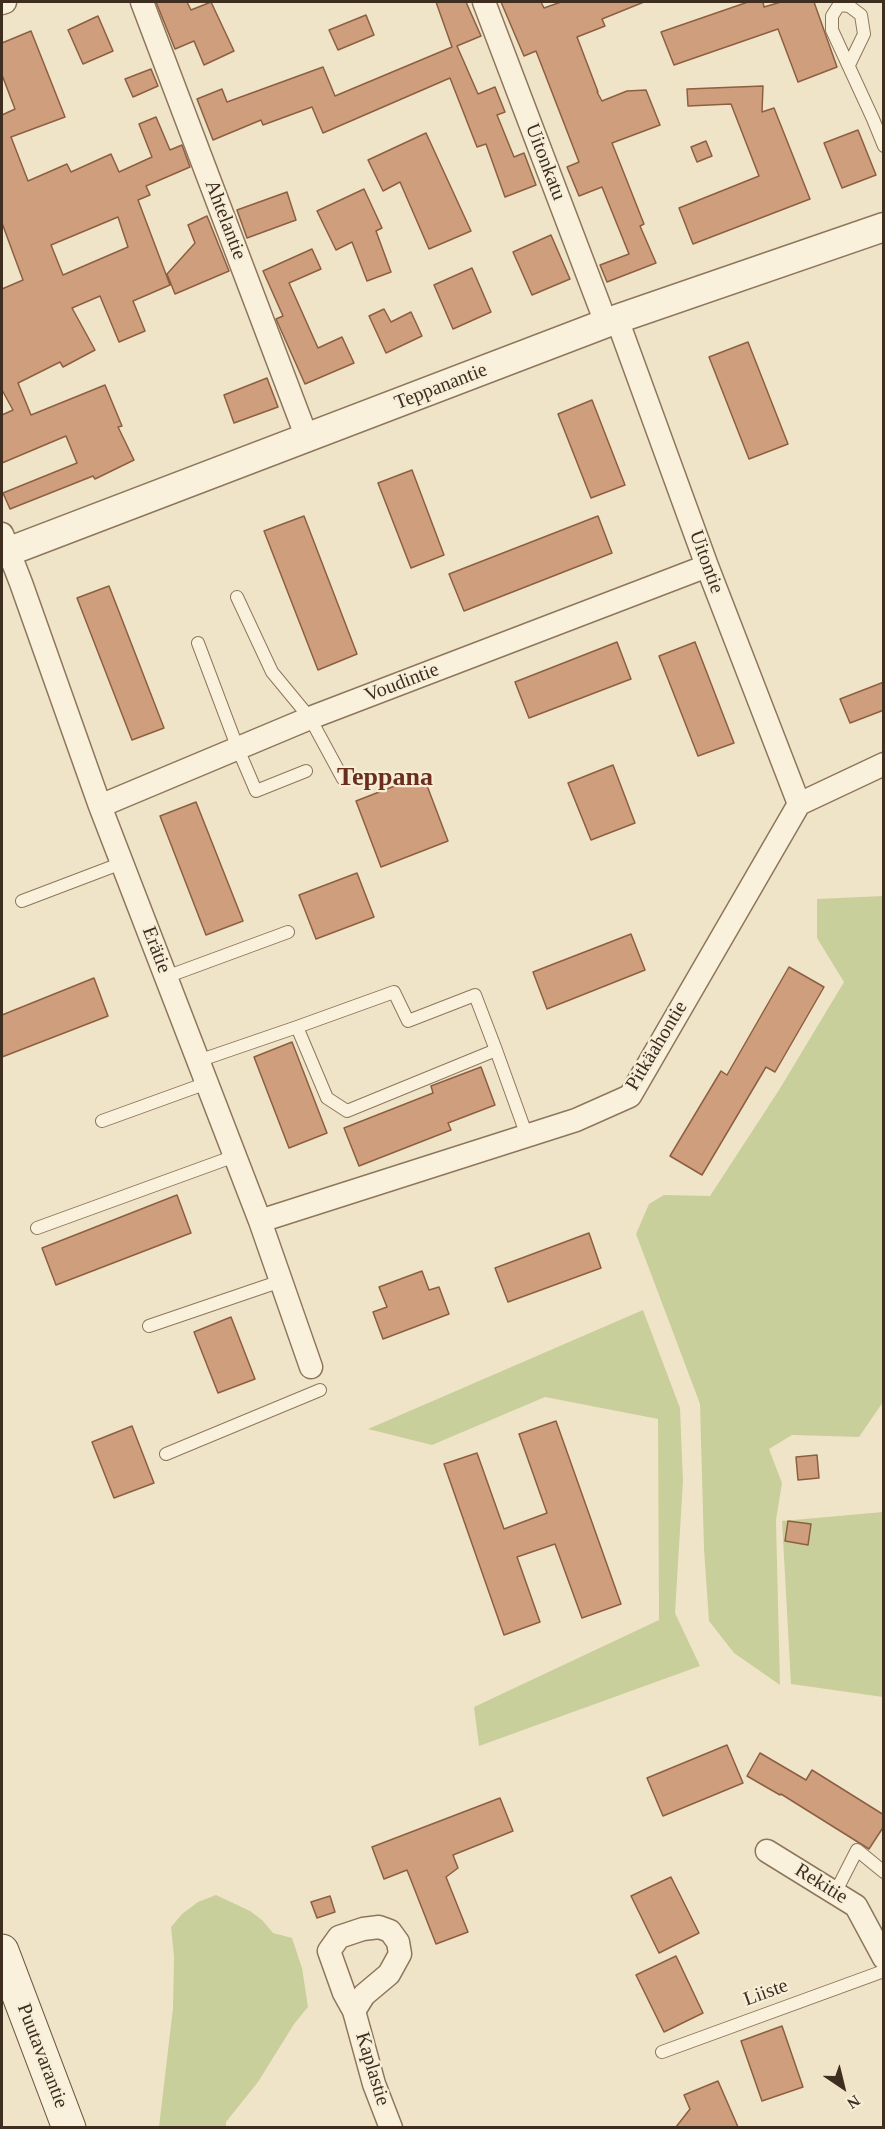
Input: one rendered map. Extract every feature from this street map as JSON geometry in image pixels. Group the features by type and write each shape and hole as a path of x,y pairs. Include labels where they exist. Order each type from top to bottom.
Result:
{"main road":[{"name":"Puutavarantie","path":"2,1951 69,2127"}],"street":[{"name":"Ahtelantie","path":"142,2 307,438"},
{"name":"Uitonkatu","path":"484,2 611,321"},
{"name":"Teppanantie","path":"4,546 307,438 611,321 884,227"},
{"name":"Uitontie","path":"611,321 799,804"},
{"name":"Erätie","path":"4,546 100,806 260,1221 311,1367"},
{"name":"Voudintie","path":"100,806 310,718 707,566"},
{"path":"799,804 884,764"},
{"name":"Pitkäahontie","path":"260,1221 576,1120 630,1096 799,804"},
{"name":"Rekitie","path":"767,1851 856,1906 884,1958"},
{"name":"Kaplastie","path":"354,2011 374,2084 391,2127"}],"lane":[{"path":"849,65 884,146"},
{"path":"237,597 272,672 310,718 343,779"},
{"path":"198,643 256,791 306,771"},
{"path":"22,901 122,863"},
{"path":"166,977 288,932"},
{"path":"198,1062 394,992 408,1021 475,995 527,1136"},
{"path":"297,1027 327,1098 346,1111 496,1050"},
{"path":"102,1120 207,1083"},
{"path":"37,1228 235,1156"},
{"path":"149,1326 281,1281"},
{"path":"166,1454 320,1390"},
{"path":"835,1893 857,1850 884,1872"},
{"name":"Liiste","path":"662,2052 884,1971"}],"green space":[{"path":"883,896 883,1402 859,1437 792,1435 769,1449 782,1483 776,1520 780,1685 734,1653 709,1621 704,1549 700,1404 636,1234 649,1204 664,1195 710,1196 779,1090 844,982 817,938 817,899"},
{"path":"643,1310 680,1408 683,1481 675,1613 700,1666 479,1746 474,1707 659,1620 658,1419 545,1397 432,1445 368,1429"},
{"path":"883,1512 883,1697 791,1684 782,1521"},
{"path":"216,1895 250,1911 273,1933 292,1938 302,1968 308,2007 294,2024 258,2082 226,2122 226,2127 159,2127 173,2008 174,1957 171,1927 182,1914 198,1902"}],"building":[{"path":"156,2 187,2 191,10 211,2 234,51 204,65 194,41 175,49"},
{"path":"436,2 466,2 481,36 457,46 478,94 495,87 505,112 497,115 514,157 524,153 536,185 505,197 486,144 477,147 450,78 323,133 312,107 263,125 261,120 213,140 197,99 222,89 227,102 323,67 335,96 452,47"},
{"path":"501,2 541,2 544,8 561,2 644,2 602,19 605,26 577,37 602,101 627,91 646,90 660,125 612,143 644,224 640,226 656,263 607,282 600,265 629,254 602,187 579,196 567,167 579,162 536,51 524,56"},
{"path":"748,2 763,2 764,7 781,2 814,2 837,67 798,82 778,29 674,65 661,32"},
{"path":"366,15 374,35 338,50 329,30"},
{"path":"98,16 113,51 83,64 68,30"},
{"path":"31,31 65,117 11,137 28,181 67,164 71,172 111,154 119,172 152,157 139,124 156,117 170,150 182,145 190,167 146,186 150,195 138,200 170,285 133,301 145,331 119,342 100,296 72,308 95,350 63,367 60,362 18,383 31,415 105,385 122,426 118,427 134,460 95,479 93,476 10,509 3,493 77,463 66,436 2,463 2,415 13,410 2,390 2,289 23,280 2,223 2,115 15,109 2,75 2,43","holes":["118,217 128,247 63,275 51,245"]},
{"path":"151,69 158,86 133,97 125,79"},
{"path":"763,86 762,112 774,108 810,199 693,244 679,208 759,176 731,104 688,106 687,89"},
{"path":"858,130 876,175 842,188 824,143"},
{"path":"426,133 471,231 429,249 400,182 383,191 368,160"},
{"path":"706,141 712,156 697,162 691,147"},
{"path":"364,189 382,228 376,231 391,272 367,281 352,242 336,250 317,211"},
{"path":"287,192 296,220 247,238 237,210"},
{"path":"207,216 229,271 175,294 167,274 195,243 188,225"},
{"path":"551,235 570,279 532,295 513,252"},
{"path":"312,249 321,269 289,283 318,348 342,337 354,363 305,384 276,319 283,316 263,271"},
{"path":"472,268 491,312 453,329 434,285"},
{"path":"384,309 391,322 411,312 422,336 386,353 369,316"},
{"path":"748,342 788,444 749,459 709,357"},
{"path":"267,378 278,407 234,423 224,395"},
{"path":"592,400 625,485 591,498 558,414"},
{"path":"412,470 444,555 411,568 378,483"},
{"path":"304,516 357,654 318,670 264,531"},
{"path":"598,516 612,553 464,611 449,574"},
{"path":"109,586 164,728 132,740 77,598"},
{"path":"617,642 631,679 529,718 515,682"},
{"path":"695,642 734,743 698,756 659,656"},
{"path":"884,682 884,710 850,723 840,699"},
{"path":"613,765 635,823 591,840 568,783"},
{"path":"423,775 448,841 381,867 356,801"},
{"path":"196,802 243,921 206,935 160,816"},
{"path":"357,873 374,917 316,939 299,895"},
{"path":"631,934 645,970 547,1009 533,972"},
{"path":"789,967 824,987 775,1072 766,1067 702,1175 670,1156 721,1071 727,1075"},
{"path":"94,978 108,1016 2,1057 2,1015"},
{"path":"292,1042 327,1133 289,1148 254,1057"},
{"path":"481,1067 495,1105 448,1123 451,1130 359,1166 344,1128 433,1093 431,1086"},
{"path":"177,1195 191,1233 56,1285 42,1248"},
{"path":"589,1233 601,1268 508,1302 495,1268"},
{"path":"422,1271 429,1290 439,1287 449,1314 383,1339 373,1312 387,1307 379,1287"},
{"path":"231,1317 255,1379 218,1393 194,1332"},
{"path":"556,1421 621,1604 582,1618 555,1544 517,1557 540,1622 504,1635 444,1464 477,1453 504,1529 547,1513 519,1434"},
{"path":"132,1426 154,1483 114,1498 92,1442"},
{"path":"817,1455 819,1478 798,1480 796,1457"},
{"path":"788,1521 811,1524 808,1545 785,1541"},
{"path":"727,1745 743,1783 663,1816 647,1778"},
{"path":"760,1753 806,1780 812,1770 884,1815 884,1826 869,1849 781,1794 747,1776"},
{"path":"500,1798 513,1831 453,1855 458,1868 446,1877 468,1932 436,1944 407,1870 384,1879 372,1847"},
{"path":"671,1877 699,1933 659,1953 631,1896"},
{"path":"330,1896 335,1912 317,1918 311,1902"},
{"path":"676,1956 703,2013 664,2032 636,1975"},
{"path":"782,2026 803,2087 762,2101 741,2041"},
{"path":"718,2081 738,2127 676,2127 690,2109 684,2095"}],"district":[{"name":"Teppana","path":"385,778"}]}
